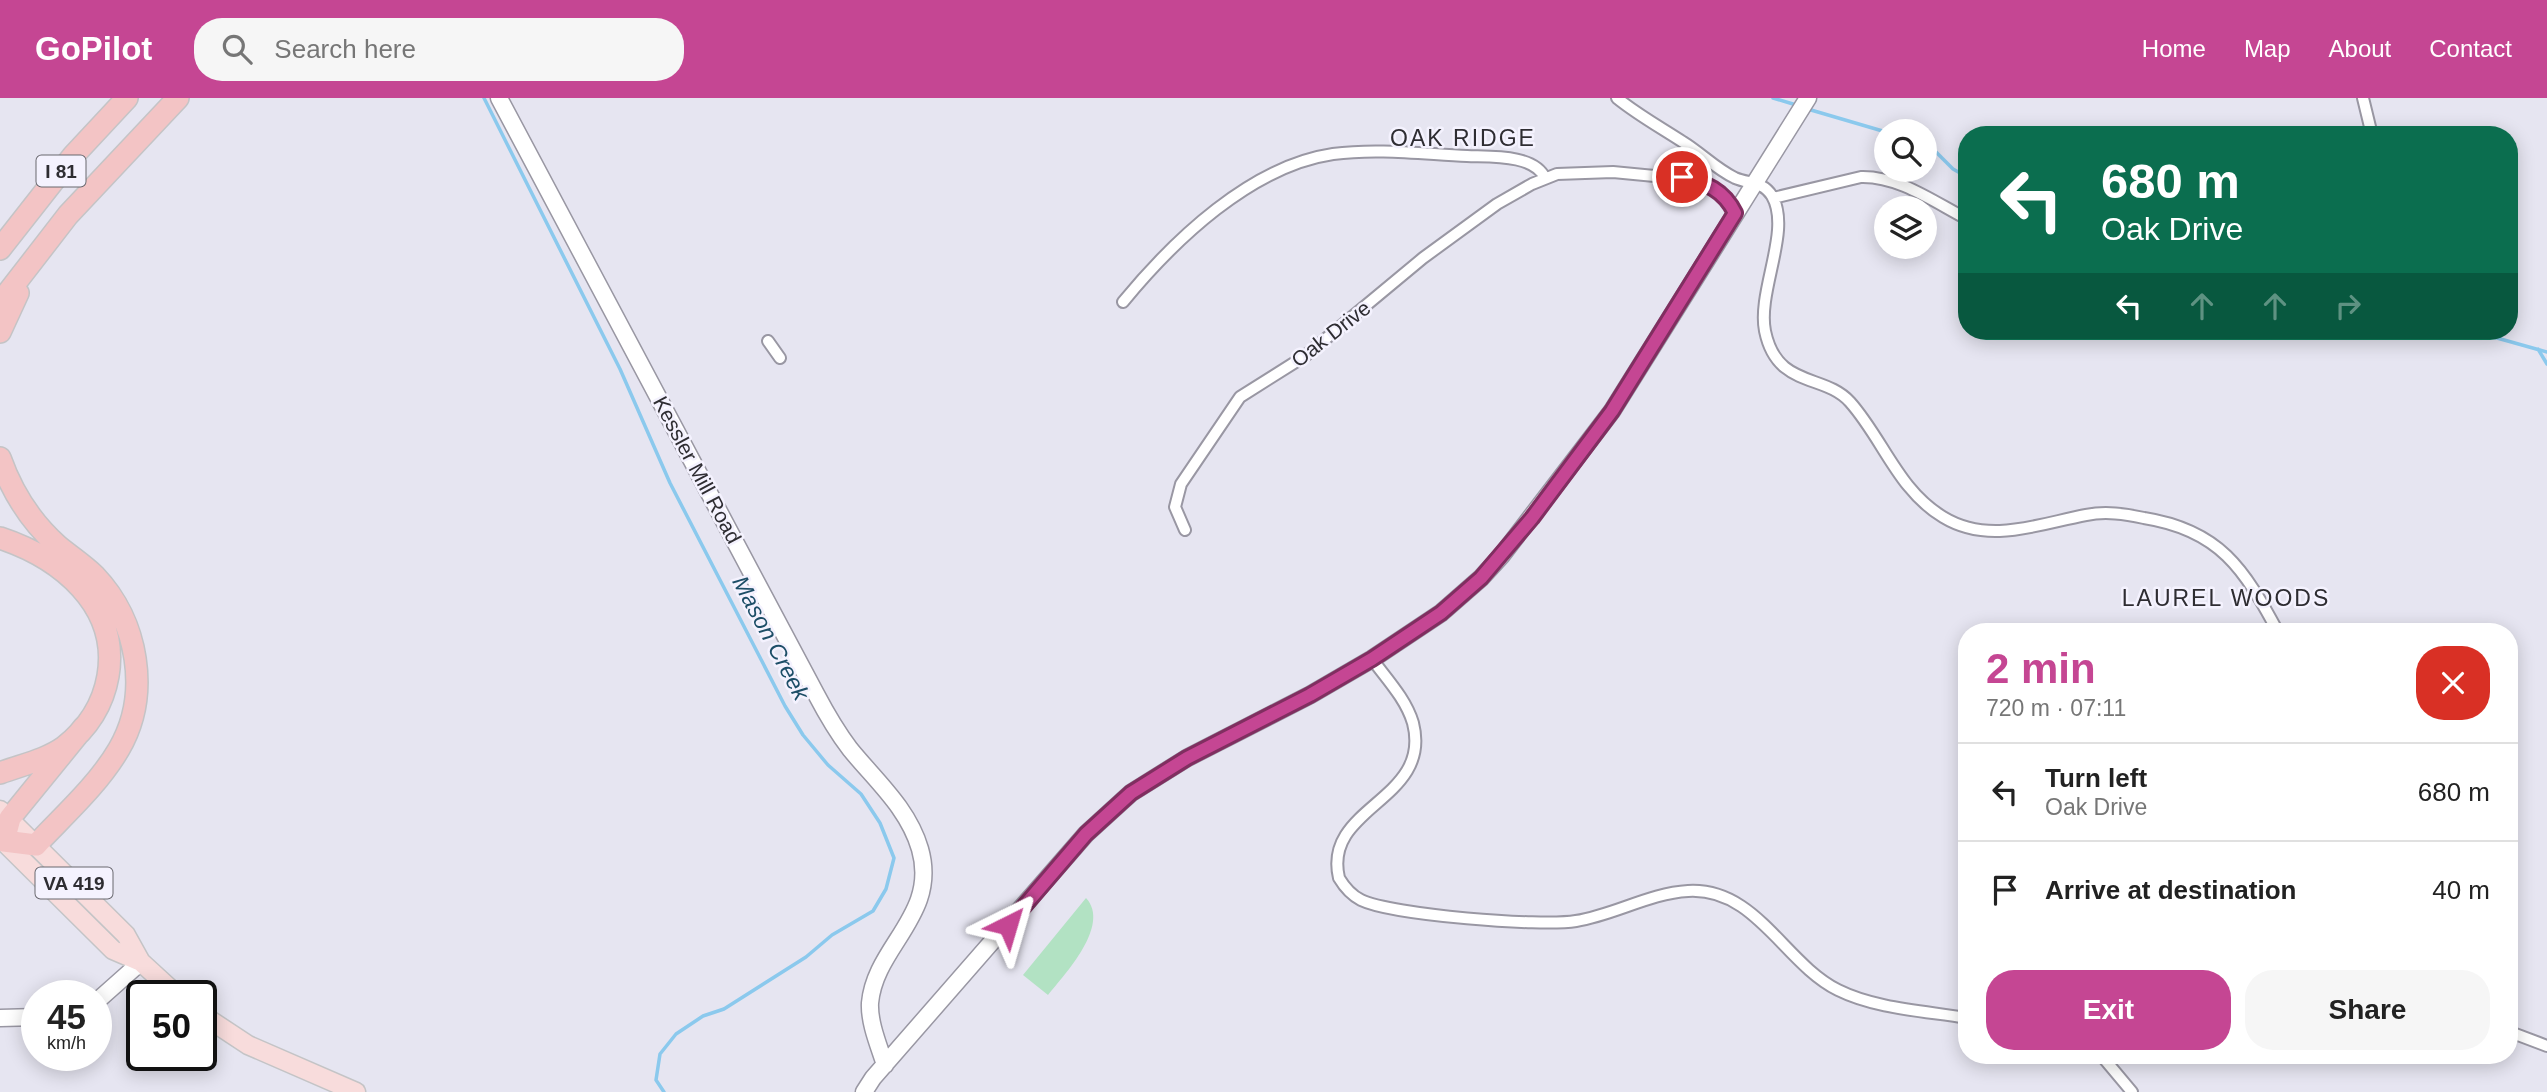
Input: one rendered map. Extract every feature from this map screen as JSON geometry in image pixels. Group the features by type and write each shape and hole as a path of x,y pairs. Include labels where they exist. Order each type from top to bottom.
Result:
{"highway":[{"name":"I 81","path":"0,249 73,156 127,98"},
{"name":"I 81","path":"0,303 48,240 106,172 178,98"},
{"path":"0,332 48,240"},
{"path":"0,458 13,489 38,525 93,575 115,602 131,637 135,657 136,698 119,748 106,769 36,845 2,839 5,814 85,727 100,702 109,669 108,642 101,618 88,596 63,570 37,553 0,538"},
{"path":"0,772 46,757 61,749 85,727"}],"main road":[{"name":"Kessler Mill Road","path":"499,98 816,694 849,748 899,807 915,835 922,864 920,894 909,925 877,977 870,1002 870,1014 885,1065"},
{"path":"850,1092 869,1085 1107,813 1157,775 1310,695 1372,659 1458,599 1502,555 1612,411 1808,98"},
{"name":"VA 419","path":"5,814 126,935 141,962 161,980"},
{"name":"VA 419","path":"2,839 113,950 141,962"},
{"path":"112,988 141,962"},
{"path":"0,1018 21,1017"},
{"path":"217,1025 248,1045 356,1092"}],"street":[{"path":"1617,98 1718,168 1734,177 1755,182 1773,198 1777,223 1763,313 1765,330 1773,353 1789,370 1850,401 1894,467 1926,505 1955,524 1976,530 2013,531 2105,513 2180,526 2210,540 2225,551 2255,588 2273,623"},
{"path":"2363,98 2370,126"},
{"path":"1123,302 1228,200 1262,179 1321,157 1360,152 1486,156 1531,163 1545,178"},
{"name":"Oak Drive","path":"1185,530 1175,507 1181,484 1240,397 1305,356 1464,226 1545,178 1570,172 1682,177 1712,187 1730,203 1735,213"},
{"path":"1773,198 1875,176 1891,180 1958,214"},
{"path":"768,341 780,358"},
{"path":"1372,659 1408,711 1415,747 1409,767 1398,786 1348,829 1338,845 1339,878 1359,899 1414,911 1546,923 1593,918 1675,892 1701,891 1723,897 1753,913 1802,966 1839,990 1871,1000 1958,1016"},
{"path":"2518,1035 2547,1046"},
{"path":"2109,1064 2132,1092"}],"green space":[{"path":"1086,898 1092,909 1093,922 1089,935 1083,949 1048,995 1023,975"}],"waterway":[{"name":"Mason Creek","path":"484,98 620,369 670,483 785,706 803,735 828,765 861,794 880,823 894,858 886,889 873,911 832,935 806,957 724,1009 703,1016 676,1034 660,1054 656,1080 664,1092"},
{"path":"1773,98 1793,104"},
{"path":"1811,110 1874,128"},
{"path":"1937,153 1958,172"},
{"path":"2504,340 2547,352"},
{"path":"2538,349 2547,364"}],"district":[{"name":"OAK RIDGE","path":"1463,138"},
{"name":"LAUREL WOODS","path":"2226,598"}],"route":[{"path":"1008,925 1086,834 1131,793 1187,758 1310,695 1390,648 1458,599 1502,555 1612,411 1735,213 1721,193 1696,180 1682,177"}]}
